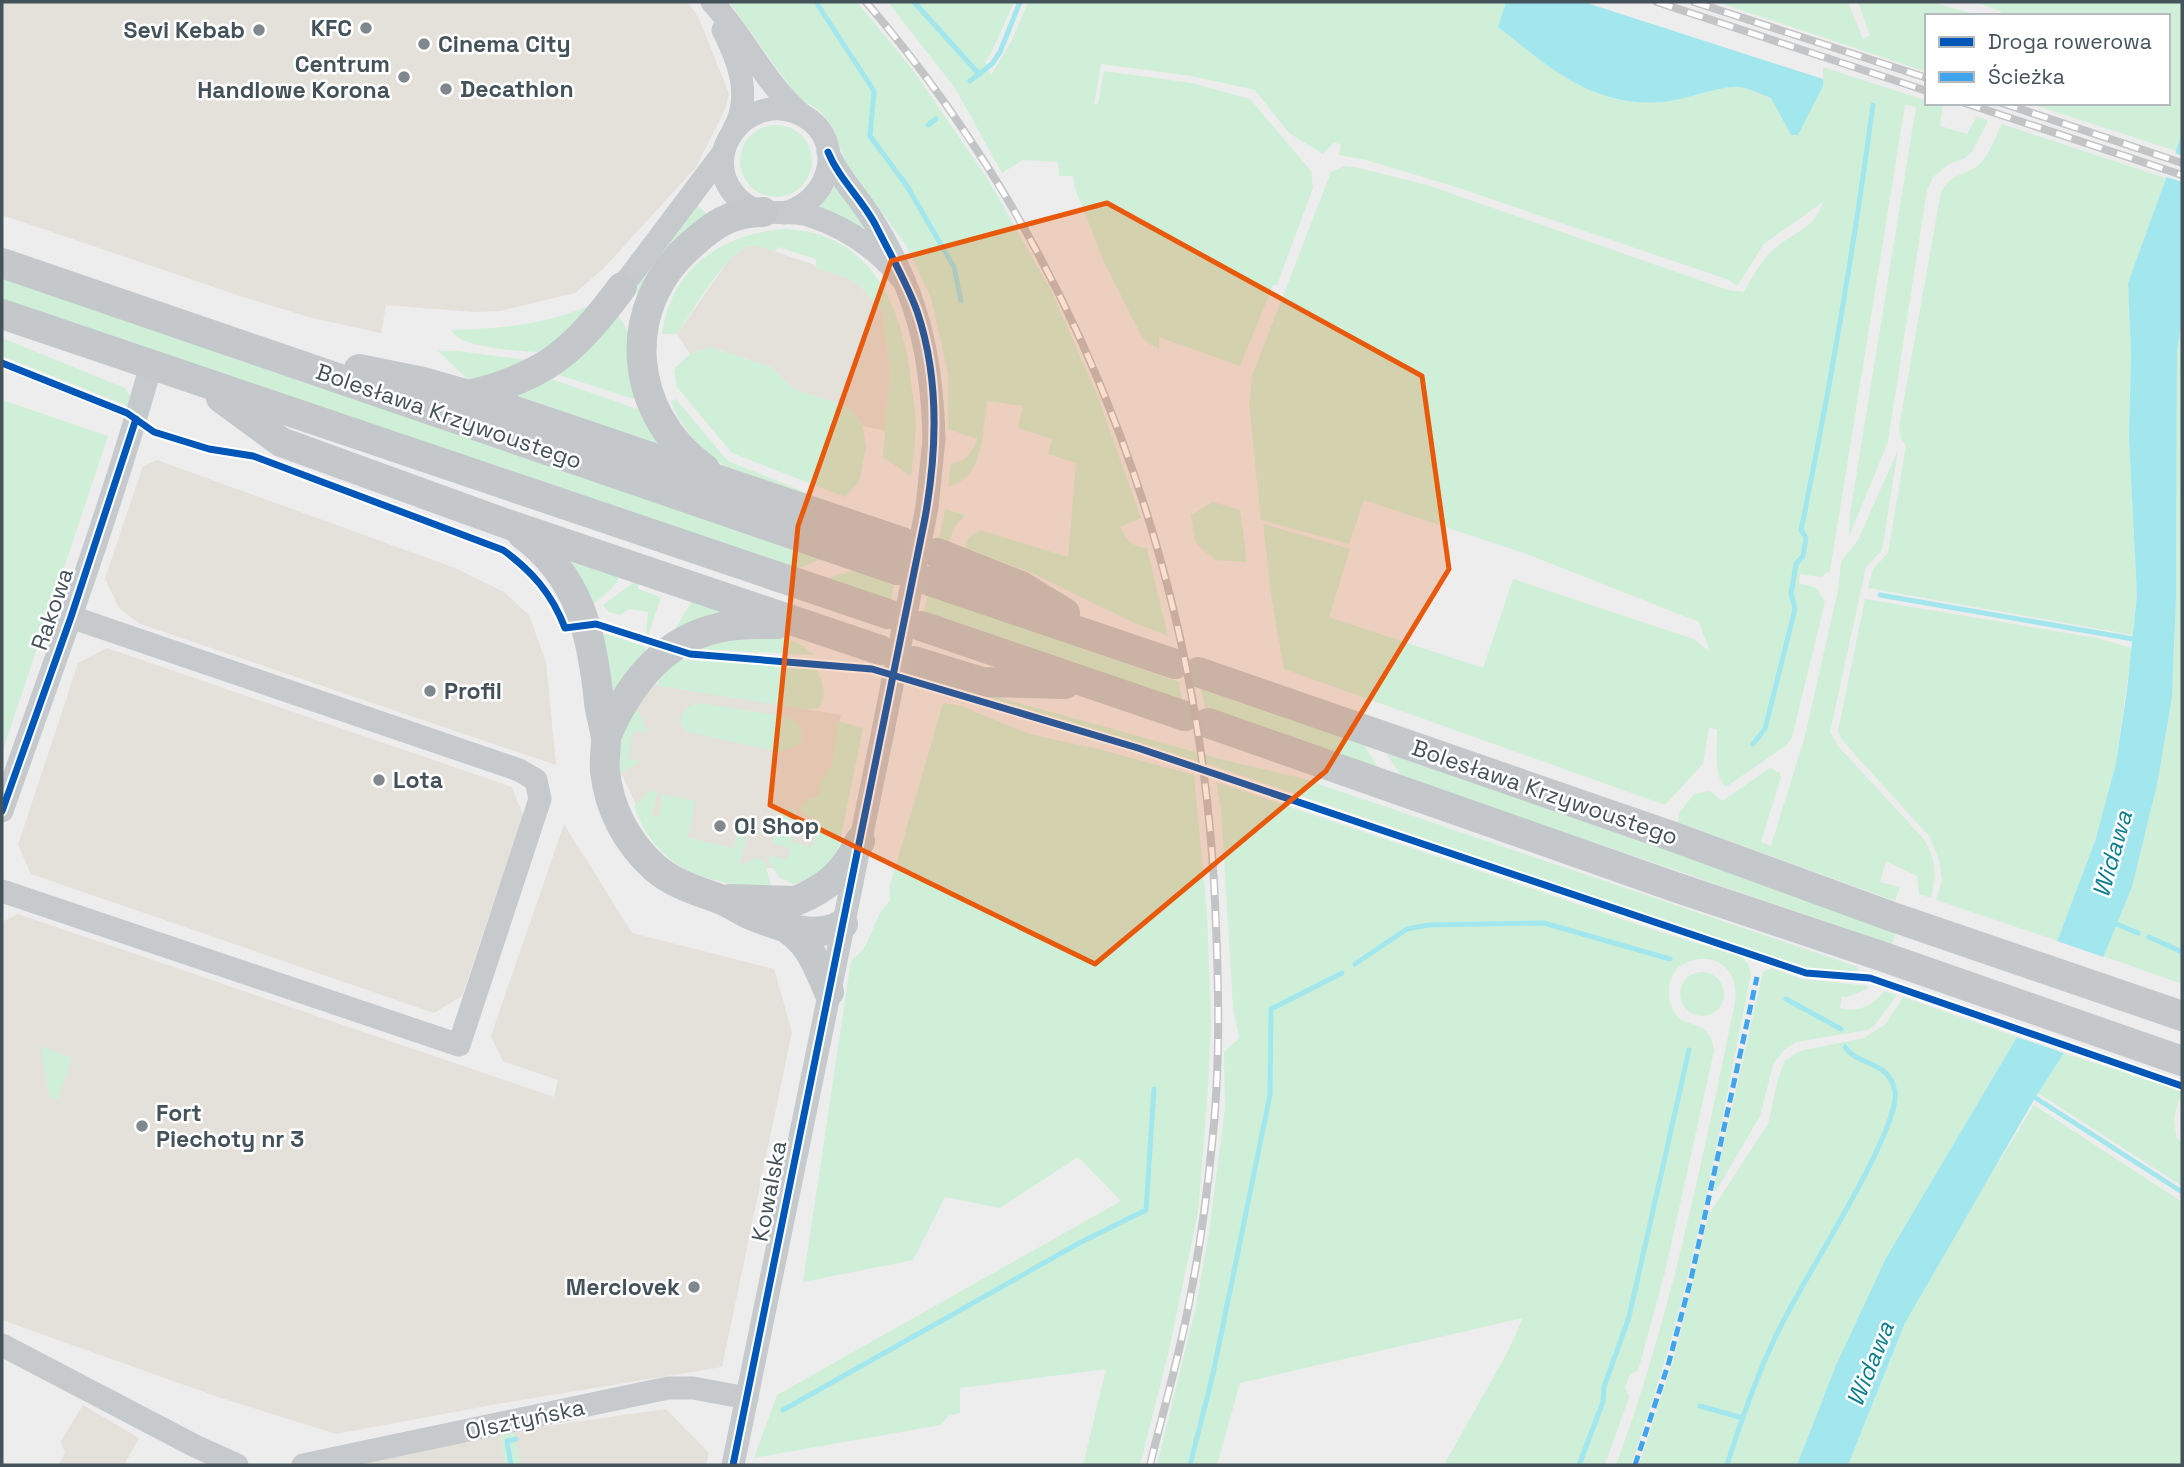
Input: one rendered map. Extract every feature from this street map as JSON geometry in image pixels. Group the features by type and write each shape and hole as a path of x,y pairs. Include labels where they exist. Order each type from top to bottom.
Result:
{"main road":[{"path":"718,479 685,454 669,434 657,412 643,372 642,329 658,285 683,251 712,227 730,217 743,213 773,213"},
{"name":"Bolesława Krzywoustego","path":"2,263 285,360 900,556 718,479"},
{"path":"468,395 511,383 557,359 585,334 622,287"},
{"name":"Bolesława Krzywoustego","path":"2,314 888,614"},
{"path":"285,360 360,369 423,382 718,479"},
{"path":"198,381 281,442 507,524 880,650"},
{"path":"507,524 547,555 567,581 577,600 590,641 606,737 607,787 611,804 628,838 663,874 757,917 794,930 813,932 825,931 843,924"},
{"name":"Bolesława Krzywoustego","path":"934,567 1021,586 1110,640 2182,1016"},
{"path":"606,737 639,677 652,663 679,643 719,628 744,624 796,623"},
{"name":"Bolesława Krzywoustego","path":"921,626 2182,1061"},
{"path":"914,661 982,682 1090,685"},
{"path":"719,899 796,901 822,888 838,875 849,862 860,841"},
{"path":"782,925 798,935 807,946 829,992"}],"street":[{"path":"711,2 732,23 773,82 820,132 826,142 829,169 817,193 803,206 773,213"},
{"path":"711,2 733,49 743,80 742,108 723,153 724,175 729,186 744,202 773,213 807,215 849,233 880,256 903,280"},
{"path":"734,129 746,117 762,110 783,108 803,116"},
{"name":"Kowalska","path":"733,1465 928,507 934,439 930,374 918,314 873,220 834,166 828,152"},
{"path":"622,287 723,153"},
{"name":"Rakowa","path":"2,811 71,617 128,445 151,365"},
{"name":"Rakowa","path":"2,891 458,1045 540,799 536,780 519,770 71,617"},
{"path":"2,1345 195,1446 237,1465"},
{"name":"Olsztyńska","path":"303,1465 668,1388 693,1388 747,1398"}],"highlighted area":[{"path":"1107,203 1422,376 1449,569 1326,771 1095,964 770,805 798,526 891,261"}],"shaded area":[{"path":"2,2 687,2 698,16 729,94 725,110 696,167 603,269 575,293 500,311 473,312 386,305 381,333 312,318 240,296 2,215"},
{"path":"755,245 850,279 861,287 882,311 890,370 886,431 863,426 854,412 843,405 793,389 771,367 711,347 690,354 677,334 730,258 745,247"},
{"path":"157,460 455,568 504,592 529,615 546,662 556,765 140,624 119,608 105,579 143,466"},
{"path":"107,648 512,787 523,815 462,996 434,1013 31,874 18,845 78,663"},
{"path":"649,683 841,715 816,863 803,870 739,866 743,851 648,829 620,771 625,726"},
{"path":"564,824 632,933 774,969 792,1032 722,1367 336,1434 221,1398 2,1320 2,922 18,914 554,1097 558,1080 503,1061 491,1036"},
{"path":"83,1405 139,1438 124,1465 58,1465 65,1453 61,1441"},
{"path":"666,1409 709,1453 706,1465 355,1465 514,1431"}],"green space":[{"path":"729,2 857,2 913,70 987,178 1051,290 1098,397 1141,518 1120,527 1130,542 1147,548 1168,636 1132,622 1034,574 966,548 967,539 980,530 1068,557 1076,463 1048,454 1052,439 1018,428 1023,406 987,401 982,439 975,464 960,482 948,487 951,463 968,456 977,439 948,429 948,374 931,298 907,247 846,162 833,128 820,111 797,96"},
{"path":"888,2 1014,2 985,62 991,75 1011,42 1028,2 1506,2 1499,28 1538,59 1578,84 1620,100 1671,101 1740,87 1771,98 1791,135 1823,86 1823,67 1925,100 1925,105 1943,106 1940,126 1967,134 1977,116 1988,121 1972,152 1949,164 1933,177 1927,190 1888,442 1849,537 1850,514 1916,107 1905,105 1830,571 1821,577 1800,574 1799,583 1817,588 1825,602 1792,737 1787,745 1726,787 1717,768 1717,729 1709,728 1703,764 1665,805 1284,669 1272,601 1263,524 1350,549 1329,617 1483,668 1513,579 1694,639 1710,652 1699,622 1524,553 1364,500 1349,544 1261,520 1249,404 1252,376 1331,172 1344,166 1427,185 1728,290 1744,292 1756,270 1768,256 1780,244 1808,225 1819,212 1823,202 1764,244 1737,286 1729,280 1456,187 1366,160 1339,155 1341,145 1334,142 1323,154 1289,133 1255,90 1191,76 1101,64 1094,104 1098,104 1104,71 1192,83 1250,99 1311,171 1313,188 1277,285 1273,285 1240,366 1159,337 1159,349 1148,343 1141,335 1104,262 1075,188 1073,176 1059,176 1058,162 1023,160 1002,173 955,88"},
{"path":"1717,2 1848,2 1863,39 1870,35 1858,2 1932,2 1973,14 1925,14 1925,71"},
{"path":"1974,2 2182,2 2182,134 2176,151 2034,105 2170,105 2170,14 2003,14"},
{"path":"2002,124 2166,178 2128,283 2131,352 2129,438 2137,595 2133,635 1868,588 1873,569 1888,553 1906,445 1901,439 1899,427 1941,192 1953,178 1980,164"},
{"path":"776,125 790,128 802,135 809,147 812,161 809,175 802,187 790,194 776,197 762,194 750,187 743,175 740,161 743,147 750,135 762,128"},
{"path":"836,185 864,226 860,229 818,208"},
{"path":"697,205 710,217 636,306 637,288 641,279"},
{"path":"786,229 817,234 842,245 863,261 880,282 893,306 908,361 915,413 911,476 883,457 890,370 882,311 861,287 850,279 816,268 816,259 778,247 775,252 759,246 740,250 720,271 677,334 662,334 667,311 676,290 703,258 741,238"},
{"path":"2,273 827,557 794,570 2,301"},
{"path":"600,301 544,353 479,345 457,337 451,330 527,324 563,315"},
{"path":"618,315 633,339 637,400 559,375 555,371"},
{"path":"2182,318 2182,984 2103,956 2132,887 2157,785 2172,699 2176,596 2177,353"},
{"path":"2,338 125,388 132,400 130,407 2,356"},
{"path":"711,347 771,367 793,389 843,405 854,412 863,426 866,448 859,482 845,497 732,453 677,387 674,371 676,367 690,354"},
{"path":"438,351 535,361 515,373 468,380"},
{"path":"546,377 637,409 644,409 667,448 510,393"},
{"path":"676,399 728,461 827,501 761,482 729,469 698,444 689,433 675,412 671,401"},
{"path":"2,400 108,436 2,753"},
{"path":"1898,450 1882,550 1866,567 1830,732 1838,746 1923,838 1931,853 1935,874 1931,898 1919,894 1917,876 1886,861 1880,882 1900,887 1895,901 1678,822 1679,813 1694,794 1710,791 1722,801 1770,768 1780,773 1781,777 1761,842 1771,846 1805,736 1838,590 1841,562 1858,540"},
{"path":"1213,502 1240,510 1247,562 1215,560 1195,542 1191,515"},
{"path":"945,509 965,515 954,528 949,543 939,541"},
{"path":"554,548 620,573 617,582 593,604"},
{"path":"859,569 895,581 890,605 822,580"},
{"path":"634,582 638,584 638,589 661,597 648,636 648,612 629,609 620,615 609,612 603,605"},
{"path":"928,594 1179,682 1183,704 923,617"},
{"path":"1865,599 2096,638 2132,648 2116,763 2095,841 2058,941 1936,900 1942,880 1939,860 1929,836 1841,739 1838,731"},
{"path":"692,601 742,613 670,638"},
{"path":"607,634 645,647 649,654 611,706 598,635"},
{"path":"773,635 798,643 815,655 697,649 704,641"},
{"path":"671,659 814,668 820,673 823,699 819,708 804,709 659,686 658,676"},
{"path":"950,684 1224,760 1301,778 1858,967 1857,972 1805,969 1214,766 948,689"},
{"path":"1201,689 1364,745 1379,769 1206,712"},
{"path":"700,703 784,716 796,722 801,729 802,740 798,745 779,752 688,732 681,725 683,713"},
{"path":"943,703 961,706 1029,734 1194,775 1207,912 1211,1021 1208,1089 1198,1213 1168,1354 1140,1465 1083,1465 1106,1369 960,1388 960,1413 948,1416 941,1425 754,1458 777,1395 1121,1201 1078,1157 1000,1208 945,1197 913,1260 803,1282 851,960 864,948 879,915 890,901 890,885"},
{"path":"637,707 647,732 633,731 628,758 640,762 623,772 620,771 622,737"},
{"path":"838,721 863,728 839,846 821,871 794,884 780,878 768,861 770,856 788,859 790,848 772,843 779,814 788,808 796,810 791,842 812,847 818,819 804,815 800,809 821,791 818,789 833,762"},
{"path":"1386,753 1673,851 1896,933 1892,944 1402,777"},
{"path":"1216,782 1657,931 1742,957 1748,964 1751,974 1694,1248 1667,1354 1631,1465 1616,1465 1653,1352 1684,1236 1735,1002 1733,979 1728,970 1712,960 1691,961 1680,966 1675,970 1670,983 1669,998 1673,1011 1680,1019 1706,1031 1714,1051 1665,1272 1638,1371 1630,1374 1625,1387 1629,1397 1605,1465 1444,1465 1507,1353 1523,1318 1240,1383 1217,1465 1157,1465 1196,1306 1209,1232 1225,1108 1224,1052 1239,1038 1233,1007 1221,809"},
{"path":"658,790 652,816 659,817 662,794 695,801 688,838 734,848 740,820 755,824 745,829 743,838 746,840 739,866 755,858 765,861 771,887 748,886 706,878 671,859 656,846 634,806 649,792"},
{"path":"1772,968 1802,979 1868,986 1867,989 1848,997 1842,996 1840,1008 1853,1010 1865,1007 1884,991 1897,995 1874,1026 1867,1030 1796,1042 1784,1050 1773,1065 1760,1116 1716,1191 1713,1191 1763,972"},
{"path":"1702,972 1718,978 1724,994 1718,1010 1702,1016 1686,1010 1680,994 1686,978"},
{"path":"1903,997 2017,1037 1886,1258 1836,1365 1797,1465 1639,1465 1674,1358 1709,1214 1768,1124 1785,1061 1800,1051 1864,1038 1886,1024"},
{"path":"41,1046 72,1058 58,1100 49,1097"},
{"path":"2064,1053 2182,1091 2174,1123 2177,1137 2182,1144 2182,1186 2038,1093"},
{"path":"2034,1105 2182,1202 2182,1465 1848,1465 1905,1323"},
{"path":"514,1431 521,1465 505,1465 500,1434"}],"water":[{"path":"1506,2 1584,2 1823,79 1823,86 1798,135 1791,135 1771,98 1740,87 1671,101 1620,100 1577,84 1537,58 1498,27"},
{"name":"Widawa","path":"2182,134 2182,318 2177,353 2176,596 2172,698 2157,785 2132,887 2064,1053 2035,1098 1905,1323 1848,1465 1797,1465 1836,1365 1886,1258 2017,1037 2035,1000 2095,841 2116,763 2137,595 2129,438 2131,352 2128,283"}],"pier":[{"path":"2172,152 2182,156 2182,182 2163,176"},
{"path":"2054,940 2106,958 2067,1054 2014,1036"}],"waterway":[{"path":"816,2 874,91 870,136 907,186 954,267 961,301"},
{"path":"914,2 979,74"},
{"path":"970,81 992,64 1000,52 1020,2"},
{"path":"1753,744 1765,729 1795,609 1791,594 1796,564 1803,556 1806,538 1801,530 1841,318 1873,105"},
{"path":"928,125 936,119"},
{"path":"1880,595 2139,640"},
{"path":"2112,922 2138,933"},
{"path":"1355,964 1407,929 1428,925 1544,923 1670,959"},
{"path":"2149,937 2182,952"},
{"path":"1190,1465 1213,1374 1270,1095 1271,1009 1342,973"},
{"path":"1786,999 1841,1029"},
{"path":"1727,1465 1768,1352 1851,1202 1884,1135 1893,1109 1895,1091 1886,1073 1857,1058 1845,1047"},
{"path":"1579,1465 1603,1402 1604,1387 1629,1317 1689,1050"},
{"path":"783,1410 1081,1242 1146,1210 1154,1089"},
{"path":"2031,1095 2182,1192"},
{"path":"1700,1406 1743,1418"},
{"path":"511,1465 507,1441 516,1439"}],"railway":[{"path":"866,2 944,102 1012,207 1071,318 1119,434 1158,553 1188,675 1207,799 1216,925 1218,1062 1208,1182 1194,1279 1150,1465"},
{"path":"1657,2 1925,90"},
{"path":"1694,2 1925,77"},
{"path":"1971,105 2182,175"},
{"path":"2008,105 2182,163"}],"marked path":[{"path":"1635,1465 1669,1362 1691,1279 1757,977"}],"cycle path":[{"path":"733,1465 925,518 934,440 929,361 917,311 875,224 828,152"},
{"path":"2,363 127,413 154,432 209,449 253,456 503,550 540,584 554,604 565,628 596,624 690,654 872,669 1138,748 1806,973 1870,978 2182,1086"},
{"path":"2,811 71,617 136,419"}],"place":[{"name":"KFC","path":"366,28"},
{"name":"Sevi Kebab","path":"259,30"},
{"name":"Cinema City","path":"424,44"},
{"name":"Centrum Handlowe Korona","path":"404,77"},
{"name":"Decathlon","path":"446,89"},
{"name":"Profil","path":"430,691"},
{"name":"Lota","path":"379,780"},
{"name":"O! Shop","path":"720,826"},
{"name":"Fort Piechoty nr 3","path":"142,1126"},
{"name":"Merclovek","path":"694,1287"}]}
